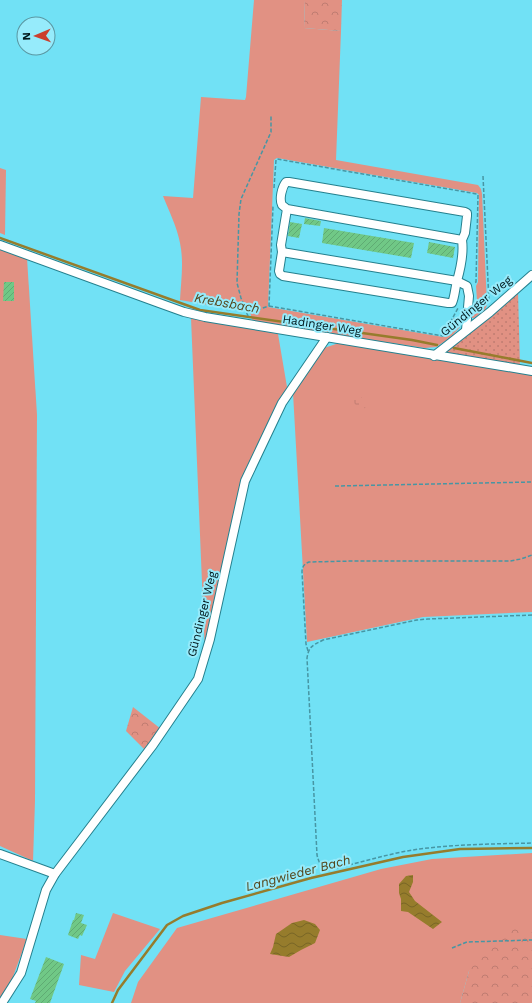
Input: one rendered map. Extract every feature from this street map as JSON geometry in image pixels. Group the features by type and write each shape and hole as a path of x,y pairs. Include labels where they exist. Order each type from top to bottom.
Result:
{"street":[{"path":"287,209 281,245 282,252 279,271 283,276 452,303 463,254 462,240 465,233 468,216 465,212 286,182 281,200 282,205 287,209 462,240"},
{"name":"Hadinger Weg","path":"0,245 184,312 205,317 532,371"},
{"path":"282,252 457,281 464,284 468,288 469,296 466,330"},
{"name":"Gündinger Weg","path":"434,356 490,312 532,276"},
{"name":"Gündinger Weg","path":"2,1003 21,973 46,890 55,874 153,745 198,679 210,639 245,481 282,403 327,337"},
{"path":"0,854 55,874"}],"path":[{"path":"271,116 271,132 241,199 239,214 237,283 240,298 246,311 269,306 443,336 458,308"},
{"path":"274,191 277,159 478,194 476,282 468,288"},
{"path":"484,176 490,312"},
{"path":"269,306 273,206"},
{"path":"335,486 532,482"},
{"path":"532,555 521,560 309,562 302,569 306,644 308,651 307,658 317,855 322,867 327,869 336,868 428,848 463,845 532,843"},
{"path":"308,651 314,645 323,640 417,620 532,615"},
{"path":"452,948 467,942 532,940"}],"green space":[{"path":"254,0 305,0 304,28 341,31 336,160 478,185 482,194 487,305 485,310 474,318 469,316 469,310 477,300 476,286 478,282 479,195 477,193 277,158 274,160 268,307 443,337 454,318 460,321 460,327 450,338 436,347 425,348 253,322 250,312 180,300 182,257 180,243 173,219 163,196 193,198 201,97 245,100"},
{"path":"305,0 342,0 341,31 304,28"},
{"path":"0,168 6,170 5,235 0,233"},
{"path":"0,248 27,258 37,415 35,801 33,861 0,846"},
{"path":"518,292 520,366 443,354"},
{"path":"191,318 278,334 287,387 241,479 210,620 205,655"},
{"path":"339,343 532,375 532,612 423,617 307,642 293,393 324,348"},
{"path":"358,394 367,403 366,407 362,410 359,409 352,400"},
{"path":"133,707 161,729 145,750 126,731"},
{"path":"532,853 532,929 469,971 460,1003 131,1003 138,982 177,928 381,869 432,859"},
{"path":"113,913 160,929 125,971 114,992 79,985 81,955 95,959"},
{"path":"532,924 532,1003 460,1003 469,971 488,945 507,929 520,925"},
{"path":"0,935 27,939 11,982 0,998"}],"water":[{"path":"413,875 413,882 409,892 415,901 442,922 433,929 408,912 401,911 399,884 406,876"},
{"path":"304,920 315,924 320,930 315,943 289,957 270,954 276,934 292,923"}],"building":[{"path":"305,218 321,221 320,226 304,224"},
{"path":"290,222 302,224 299,238 288,236"},
{"path":"324,228 414,243 411,258 322,243"},
{"path":"429,242 455,247 453,258 427,253"},
{"path":"4,282 14,282 14,301 3,301"},
{"path":"76,913 84,915 81,923 87,925 82,936 80,935 78,939 68,935"},
{"path":"46,957 64,964 50,1003 35,1003 36,1001 30,999"}],"waterway":[{"name":"Krebsbach","path":"0,238 200,310 412,340 437,345"},
{"path":"454,348 532,363"},
{"name":"Langwieder Bach","path":"112,1003 118,990 167,925 183,916 222,903 311,878 403,857 460,849 532,848"}]}
